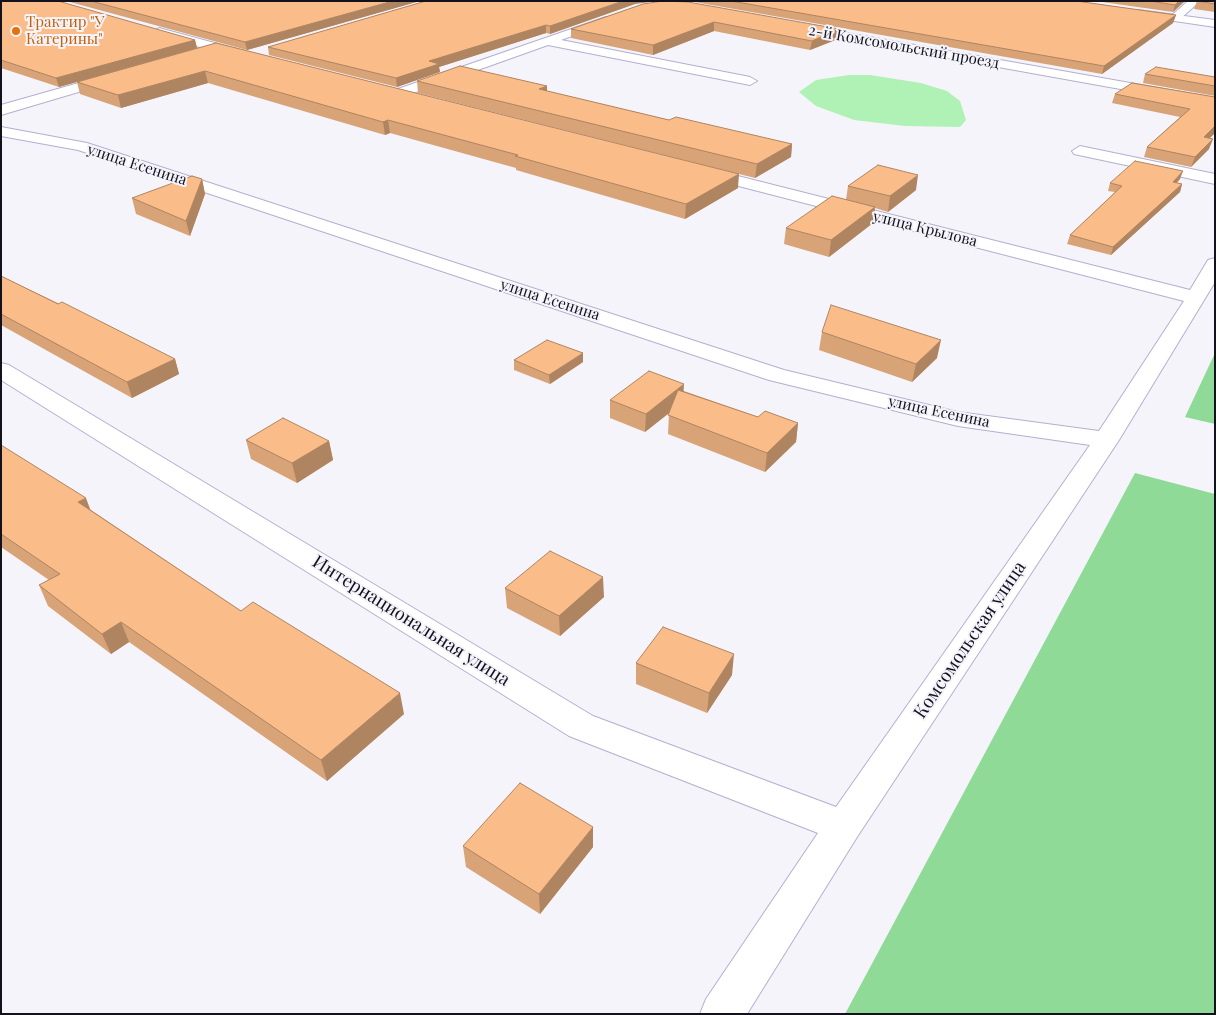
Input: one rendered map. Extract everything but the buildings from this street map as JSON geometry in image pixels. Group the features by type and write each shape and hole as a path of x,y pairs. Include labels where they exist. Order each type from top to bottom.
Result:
{"street":[{"path":"1175,18 1195,1"},
{"path":"1129,12 1215,24"},
{"path":"397,94 622,15"},
{"path":"141,27 254,56"},
{"name":"2-й Комсомольский проезд","path":"794,27 1215,102"},
{"path":"547,41 750,81"},
{"path":"191,56 218,48"},
{"path":"1,111 126,74"},
{"path":"379,89 426,101"},
{"name":"улица Есенина","path":"1,131 81,146 777,375 958,419 1106,440"},
{"path":"1080,152 1215,180"},
{"name":"улица Крылова","path":"686,168 1196,298"},
{"name":"Комсомольская улица","path":"722,1014 844,826 1106,440 1196,298 1215,264"},
{"name":"Интернациональная улица","path":"1,370 581,726 844,826"}],"green space":[{"path":"849,75 870,75 921,83 947,91 960,101 966,120 960,127 905,126 854,120 816,106 799,92 816,80"},
{"path":"1215,353 1215,424 1185,417"},
{"path":"1135,473 1215,494 1215,1014 845,1014"}],"place":[{"name":"Трактир \"У Катерины\"","path":"16,31"}]}
